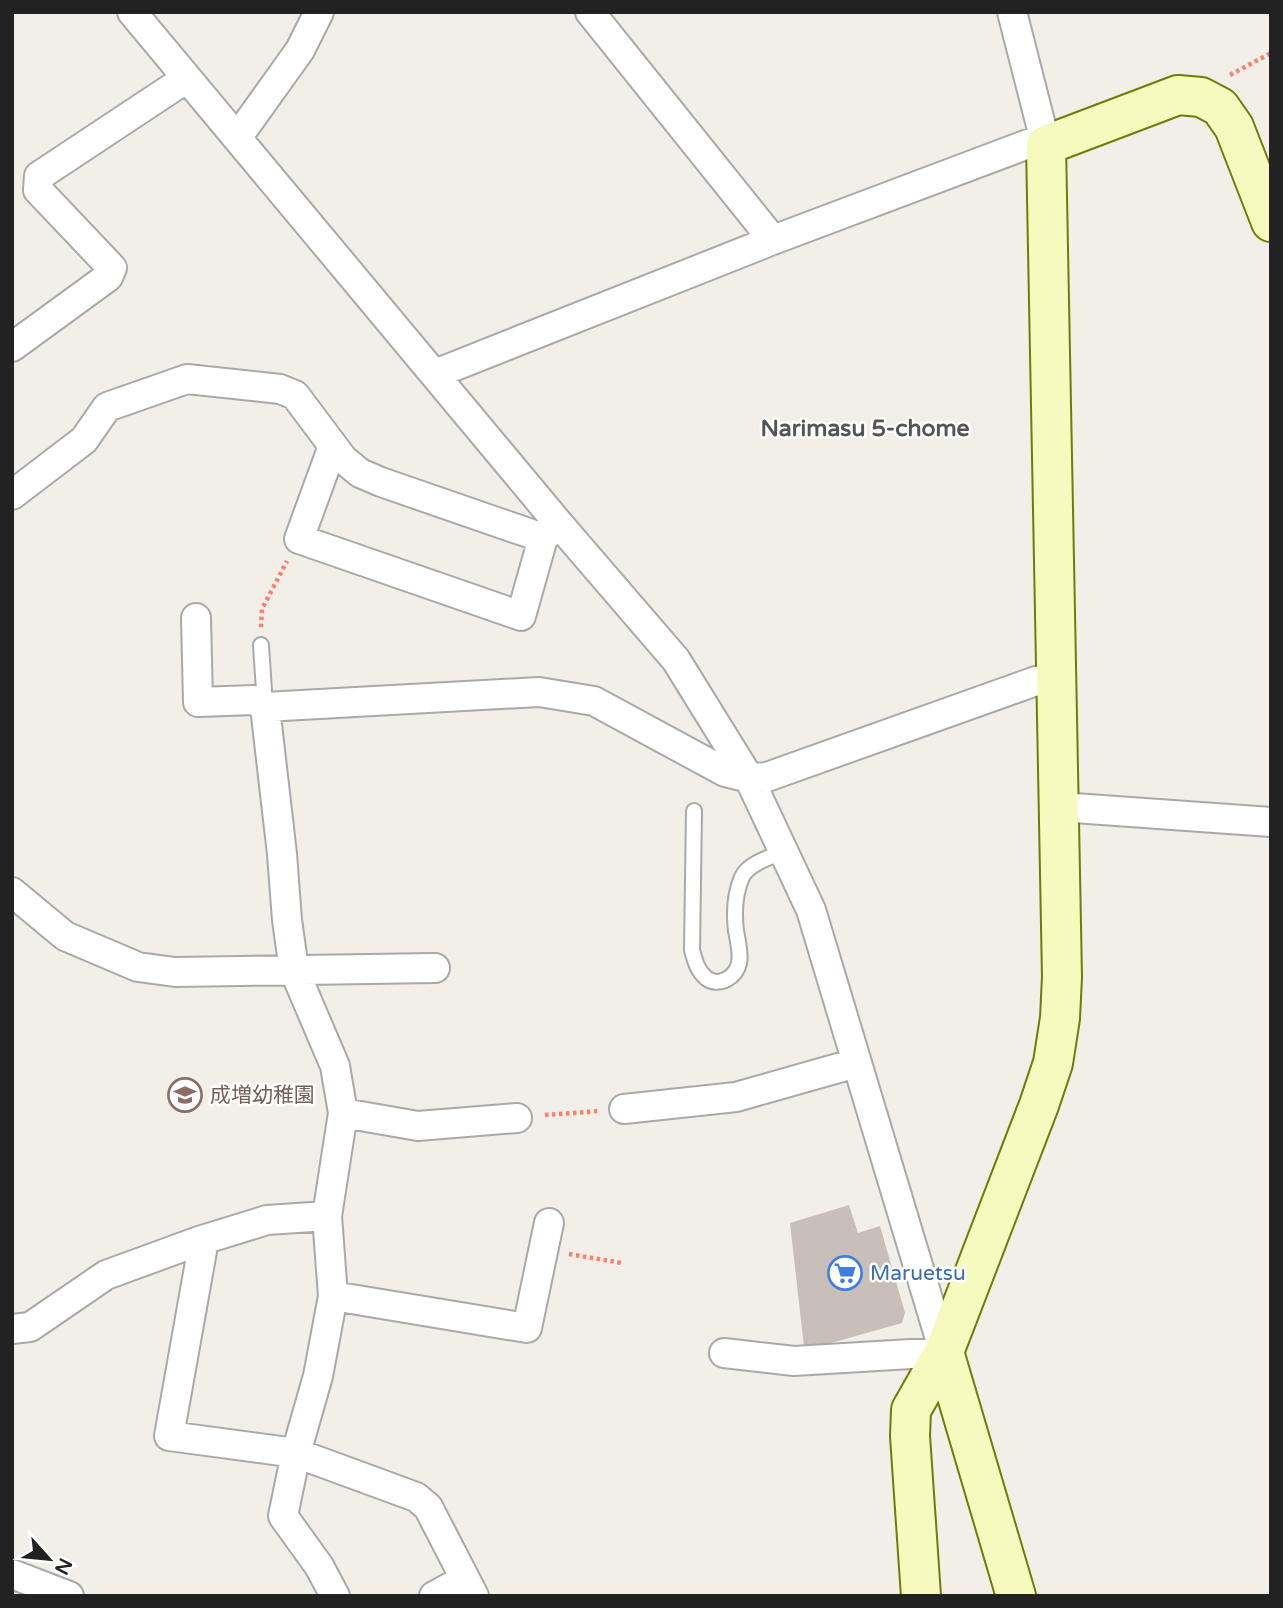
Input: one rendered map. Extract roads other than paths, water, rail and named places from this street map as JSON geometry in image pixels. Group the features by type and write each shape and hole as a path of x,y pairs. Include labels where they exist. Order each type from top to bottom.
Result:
{"street":[{"path":"132,12 435,374 551,531 676,660 749,778 811,911 1016,1596"},
{"path":"237,138 300,50 319,12"},
{"path":"590,12 773,240"},
{"path":"921,1596 910,1436 911,1410 944,1352 1040,1105 1053,1063 1060,1018 1060,807 1045,142 1012,12"},
{"path":"12,347 107,277 112,268 38,190 39,176 187,78"},
{"path":"435,374 773,240 1178,95 1201,97 1220,107 1234,127 1271,222"},
{"path":"12,495 84,440 107,407 187,379 280,389 295,395 343,459 360,473 463,512 551,531"},
{"path":"333,446 296,544 521,616 551,531"},
{"path":"196,618 198,702 254,700 265,707 539,692 594,701 725,772 749,778 768,777 1035,681 1057,679"},
{"path":"265,707 294,970 335,1066 343,1112 327,1216 333,1296 318,1376 296,1453 283,1516 319,1566 335,1596"},
{"path":"1060,807 1271,822"},
{"path":"12,892 65,936 138,967 175,972 435,968"},
{"path":"624,1109 736,1097 856,1063"},
{"path":"343,1112 418,1125 517,1118"},
{"path":"12,1329 30,1327 106,1275 199,1241 267,1220 327,1216"},
{"path":"333,1296 527,1328 546,1236"},
{"path":"199,1241 202,1251 169,1436 296,1453 416,1497 428,1507 470,1587 434,1596"},
{"path":"724,1353 794,1361 944,1352"},
{"path":"12,1574 69,1596"}],"lane":[{"path":"261,645 265,707"},
{"path":"694,811 692,950 698,971 711,981 722,982 735,974 740,961 736,903 743,875 757,863 783,852"}],"place":[{"name":"成増幼稚園","path":"185,1095"},
{"name":"Maruetsu","path":"845,1273"}],"district":[{"name":"Narimasu 5-chome","path":"865,429"}]}
